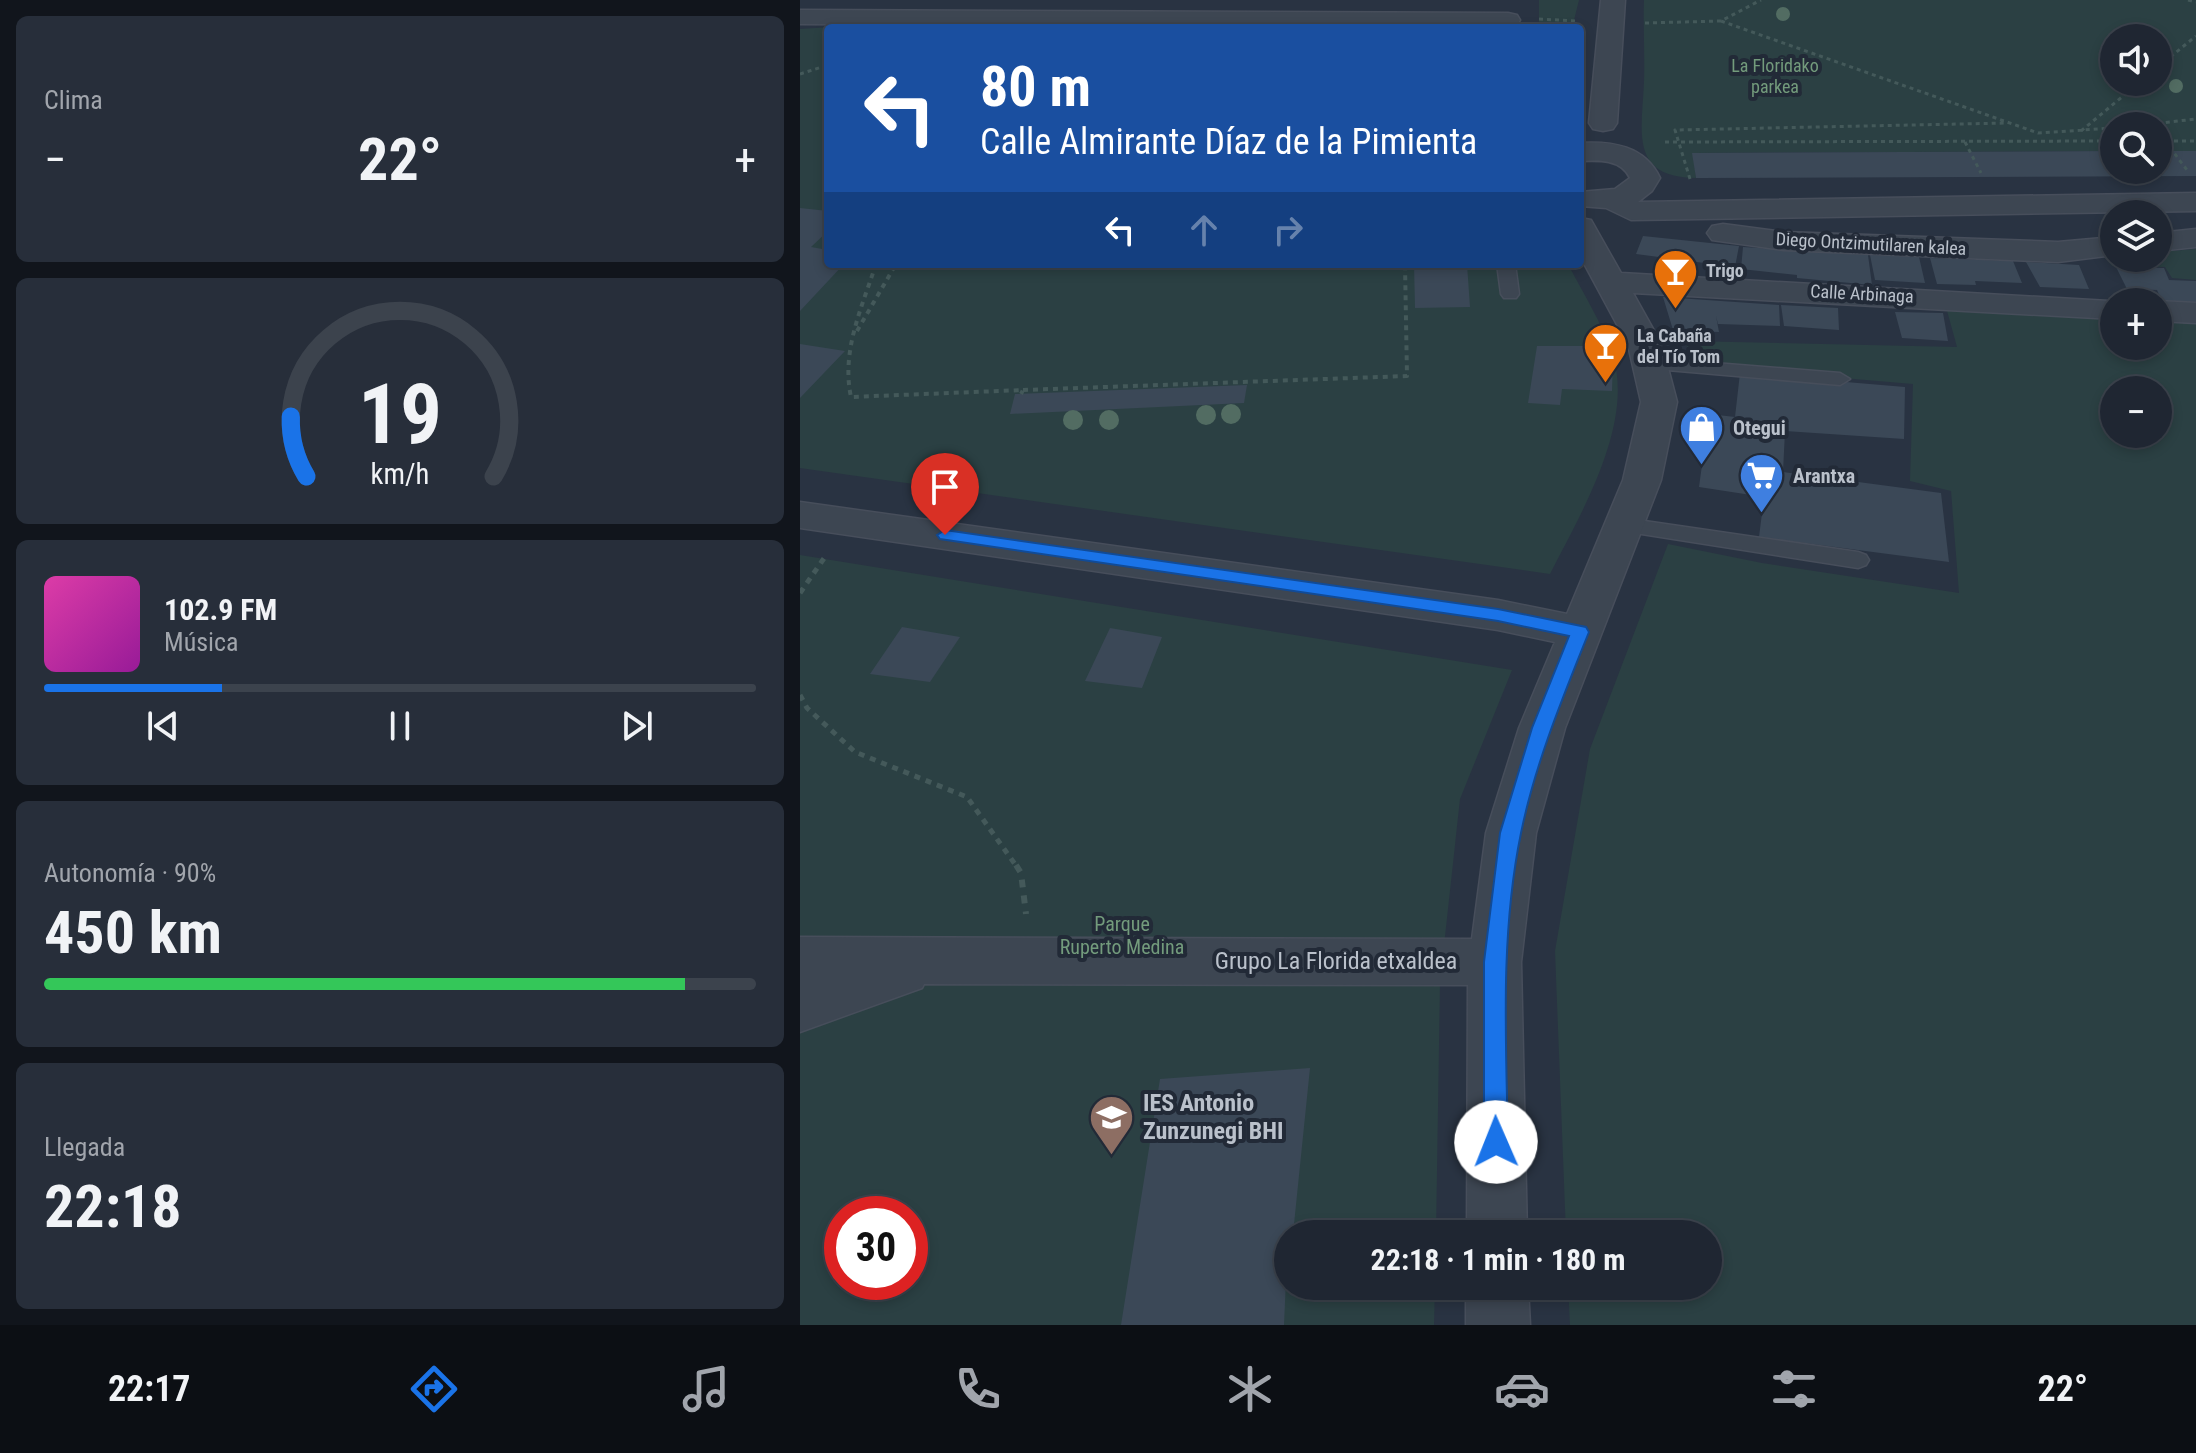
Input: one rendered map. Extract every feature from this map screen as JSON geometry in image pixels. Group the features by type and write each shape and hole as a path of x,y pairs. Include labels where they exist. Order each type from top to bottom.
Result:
{"street":[{"path":"1584,146 1603,123 1613,0"},
{"path":"800,17 1093,9 1508,16"},
{"name":"Diego Ontzimutilaren kalea","path":"1603,123 1618,141 1623,156 1635,162 1643,170 1645,178 1694,203 1717,208"},
{"path":"1584,151 1623,156"},
{"path":"1497,1220 1495,962 1511,833 1542,728 1642,480 1659,402 1645,345 1584,234 1601,216 1606,202 1636,191 1645,178"},
{"name":"Diego Ontzimutilaren kalea","path":"1606,202 1786,210 2195,192"},
{"name":"Diego Ontzimutilaren kalea","path":"1606,202 1719,233 1784,241 2058,252 2100,248"},
{"path":"2172,241 2196,238"},
{"name":"Calle Arbinaga","path":"1610,282 2100,308"},
{"path":"2172,312 2196,313"},
{"path":"800,515 1528,621 1580,632"},
{"path":"1528,621 1552,655 1560,682"},
{"name":"Grupo La Florida etxaldea","path":"800,960 1495,962"},
{"name":"Grupo La Florida etxaldea","path":"800,1008 937,960"},
{"path":"1497,1300 1498,1325"}],"lane":[{"path":"1507,268 1510,294"},
{"path":"1651,364 1840,379"},
{"path":"1624,525 1858,560"}],"path":[{"path":"1721,21 1761,0"},
{"path":"2188,0 2196,2"},
{"path":"1534,19 1580,22"},
{"path":"1640,23 1721,21 2038,133 2100,130"},
{"path":"2172,56 2196,36"},
{"path":"800,74 824,66"},
{"path":"2080,132 2123,96"},
{"path":"2172,122 2196,119"},
{"path":"1691,181 1675,130 2011,123"},
{"path":"1664,142 2100,141"},
{"path":"2172,141 2196,141"},
{"path":"1965,142 1986,183"},
{"path":"2172,153 2195,192"},
{"path":"875,268 855,335 846,382 851,397 1407,376 1405,268"},
{"path":"855,335 894,268"},
{"path":"867,293 882,292"},
{"path":"800,593 833,546"},
{"path":"800,695 807,708 855,752 967,797 1021,873 1026,915"}],"green space":[{"path":"1539,0 1579,0 1573,24 1539,24"},
{"name":"La Floridako parkea","path":"1644,0 2196,0 2196,151 2172,151 2172,112 2100,112 2100,151 1693,153 1696,178 1674,176 1659,170 1644,148"},
{"path":"824,27 824,268 1570,268 1598,319 1612,353 1617,380 1617,408 1601,467 1550,574 800,468 800,29"},
{"path":"2196,249 2196,280 2172,278 2168,272 2172,272 2172,251"},
{"path":"1946,307 2100,316 2100,360 2172,360 2172,320 2196,322 2196,1325 1570,1325 1569,1300 1722,1300 1722,1220 1565,1220 1555,951 1590,749 1668,544 1762,563 1959,593 1951,491 1910,481 1913,384 1690,365 1686,341 1957,347"},
{"name":"Parque Ruperto Medina","path":"800,555 1512,670 1460,799 1440,982 1436,1220 1274,1220 1274,1300 1435,1300 1434,1325 800,1325"}],"building":[{"path":"2100,151 2100,176 1696,178 1692,153"},
{"path":"2172,151 2196,151 2196,176 2172,176"},
{"path":"800,208 824,211 824,235 811,247 824,249 824,268 840,268 800,311"},
{"path":"1643,236 1739,246 1735,267 1636,254"},
{"path":"1743,247 1868,255 1872,285 1741,269"},
{"path":"1870,255 1919,257 1925,283 1875,280"},
{"path":"1930,258 2013,261 2022,283 1975,281 1976,285 1937,284"},
{"path":"2026,262 2079,265 2089,289 2040,287"},
{"path":"1414,268 1467,268 1470,307 1415,308"},
{"path":"2118,272 2166,272 2169,280 2196,281 2196,303 2172,302 2172,288 2126,288"},
{"path":"1663,297 1779,305 1780,326 1718,324 1716,316 1719,332 1673,330"},
{"path":"1781,305 1838,308 1839,330 1784,326"},
{"path":"1895,312 1943,313 1948,341 1902,338"},
{"path":"800,344 845,351 800,398"},
{"path":"1537,346 1598,346 1597,355 1613,355 1612,391 1562,389 1560,405 1528,403"},
{"path":"1740,373 1905,387 1904,439 1785,431 1783,472 1941,493 1949,562 1759,537 1764,497 1699,487 1709,414 1735,417"},
{"path":"1247,385 1244,403 1010,414 1015,394"},
{"path":"902,627 960,637 930,682 870,674"},
{"path":"1110,628 1162,637 1142,688 1085,681"},
{"path":"1310,1068 1294,1220 1274,1220 1274,1300 1285,1300 1284,1325 1121,1325 1160,1079"}],"place":[{"name":"Trigo","path":"1675,310"},
{"name":"La Cabaña del Tío Tom","path":"1606,385"},
{"name":"Otegui","path":"1702,467"},
{"name":"Arantxa","path":"1762,515"},
{"name":"IES Antonio Zunzunegi BHI","path":"1112,1156"}],"route":[{"path":"945,535 1498,615 1580,632 1542,728 1511,833 1495,962 1496,1142"}]}
